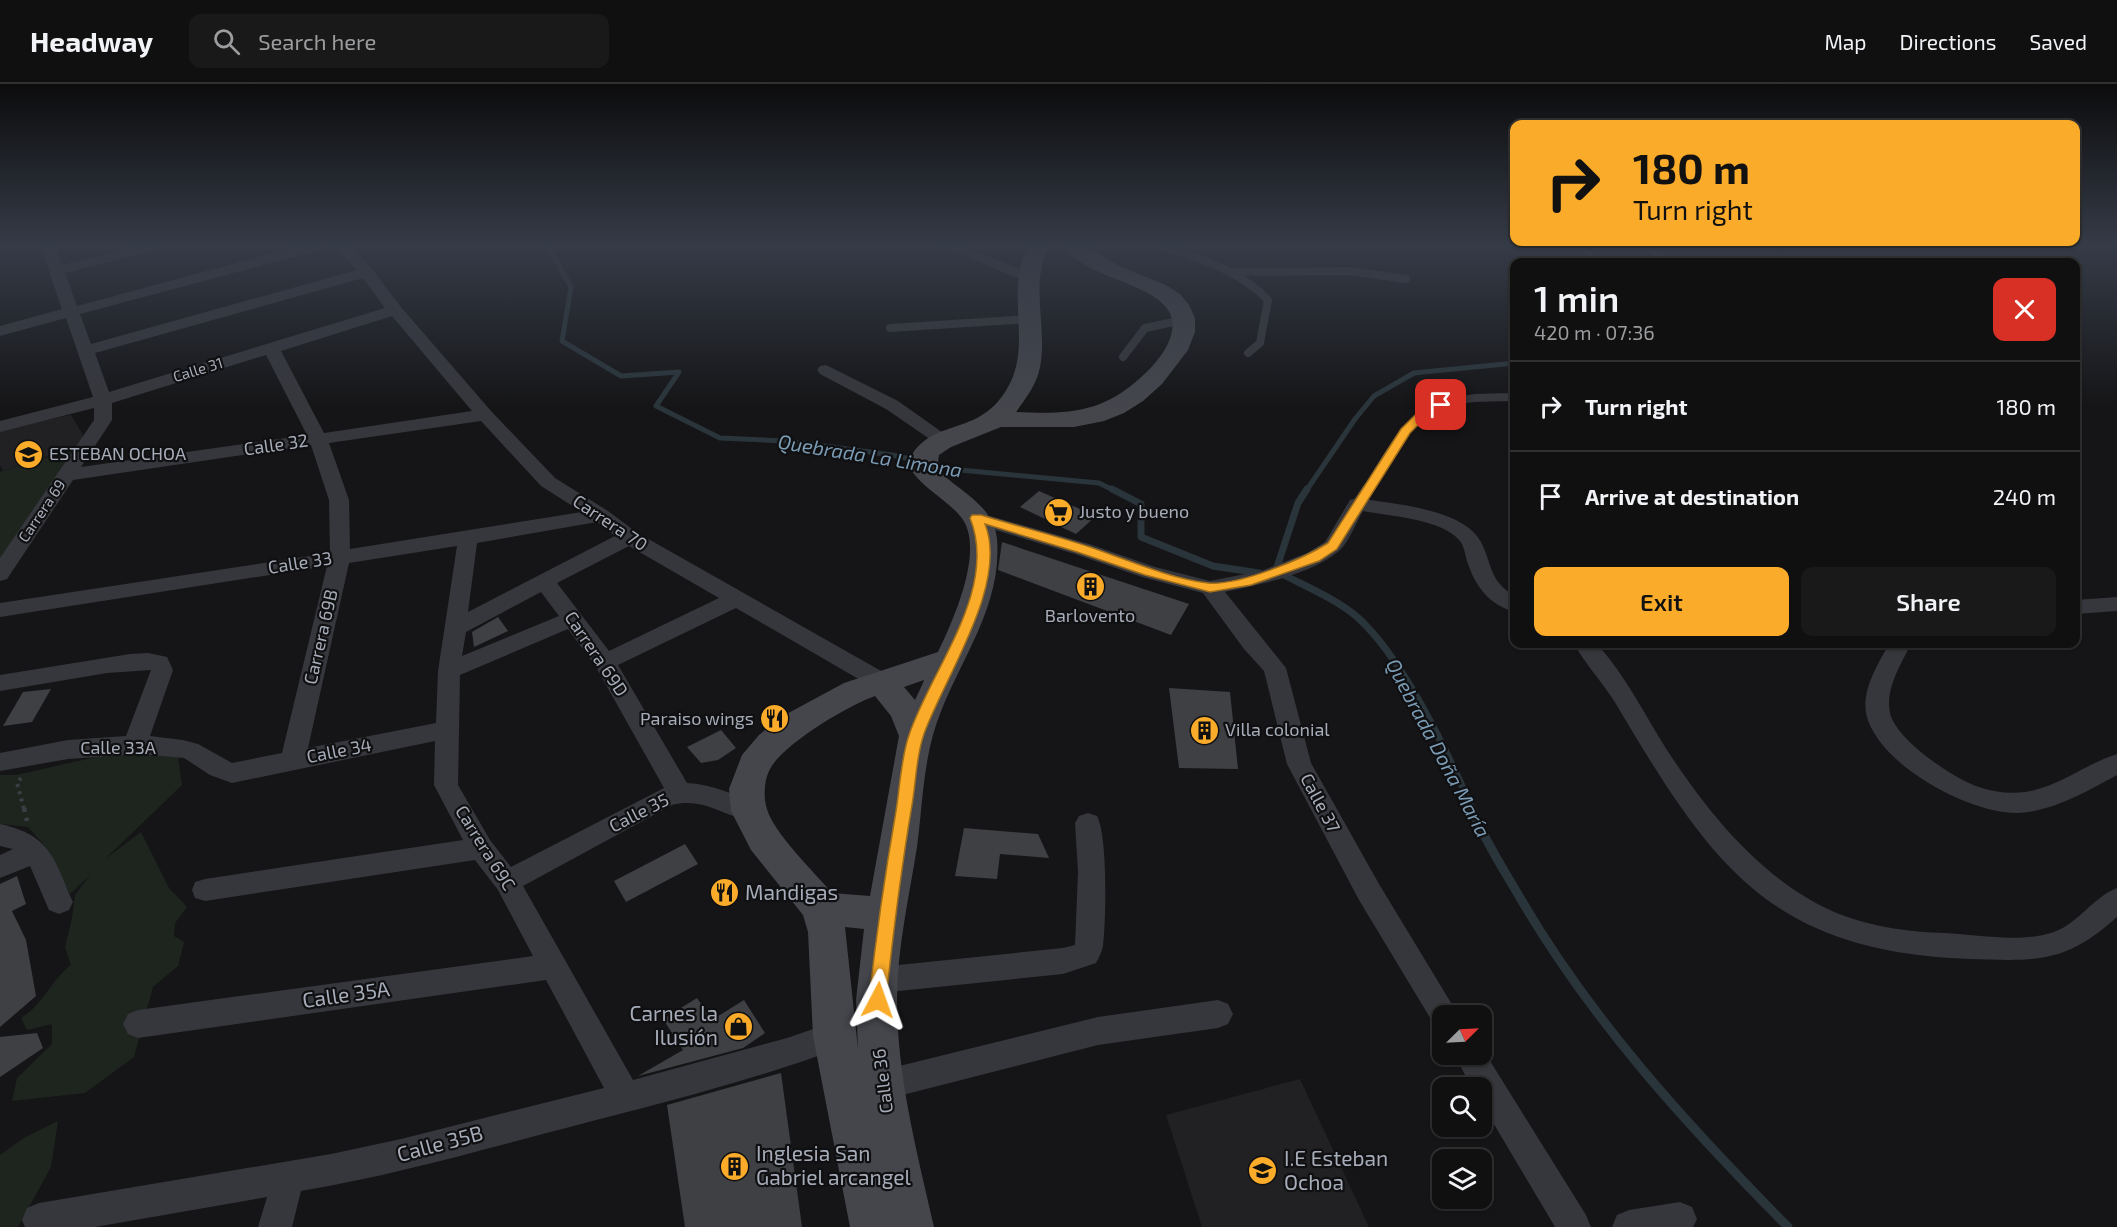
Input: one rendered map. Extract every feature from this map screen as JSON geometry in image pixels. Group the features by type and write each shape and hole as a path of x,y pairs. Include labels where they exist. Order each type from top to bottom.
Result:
{"main road":[{"path":"976,518 931,454 997,418 1021,385 1029,367 1032,340 1031,300"},
{"path":"997,418 1071,420 1104,414 1132,400 1156,378 1182,339 1183,317 1171,300"},
{"name":"Calle 36","path":"911,1227 888,1125 876,1019 879,980 886,911 916,736 963,636 976,598 984,555 982,533 976,518"},
{"path":"886,911 861,913 821,909 764,839 749,811 747,789 754,764 771,744 793,726 863,679 950,660"},
{"path":"863,679 905,711 916,736"},
{"name":"Calle 36","path":"821,909 827,932 834,1036 873,1227"}],"street":[{"path":"67,300 103,400"},
{"path":"0,330 115,300"},
{"path":"86,351 266,300"},
{"name":"Carrera 70","path":"388,300 484,415 548,482 601,515 629,537 735,599 863,679"},
{"name":"Calle 31","path":"0,428 103,400 395,310"},
{"name":"Carrera 69B","path":"271,348 318,439 339,500 340,557 293,760"},
{"path":"826,370 901,410 931,454"},
{"name":"Carrera 69","path":"0,574 103,420 103,400"},
{"name":"Calle 32","path":"67,475 484,415"},
{"path":"976,518 1082,549 1149,572 1210,588 1264,577 1314,558 1333,546 1357,504 1408,513 1451,525 1464,533 1472,544 1486,587 1510,602"},
{"name":"Calle 33","path":"0,610 468,538 601,515"},
{"path":"457,627 629,537"},
{"name":"Carrera 69C","path":"468,538 449,671 446,785 481,848 507,882 626,1096"},
{"name":"Carrera 69D","path":"545,582 605,662 679,792"},
{"name":"Calle 37","path":"1210,588 1252,643 1275,668 1299,764 1369,892 1438,1005"},
{"path":"605,662 735,599"},
{"path":"2080,607 2117,604"},
{"path":"449,671 573,618"},
{"path":"1589,648 1605,666 1660,758 1729,851 1781,895 1821,919 1874,936 1920,945 2028,949 2064,941 2117,900"},
{"path":"1898,648 1881,684 1878,714 1891,738 1929,772 1975,796 2013,803 2047,796 2095,776 2117,763"},
{"path":"0,683 87,668 159,663 162,670 134,746"},
{"name":"Calle 34","path":"232,773 447,730"},
{"name":"Calle 33A","path":"0,762 80,746 134,746 184,749 201,756 220,771 232,773"},
{"name":"Calle 35","path":"507,882 679,792 697,792 749,811"},
{"path":"879,980 1063,961 1086,954 1089,948 1090,883 1088,823"},
{"path":"0,867 18,841 60,902"},
{"path":"205,890 481,848"},
{"name":"Calle 35A","path":"138,1024 554,966"},
{"path":"883,1085 1098,1031 1218,1014"},
{"name":"Calle 35B","path":"39,1220 289,1177 401,1155 787,1052 834,1036"},
{"path":"1476,1065 1574,1227"},
{"path":"275,1227 289,1177"},
{"path":"1629,1227 1680,1219"}],"lane":[{"path":"1248,353 1260,343 1268,300"},
{"path":"1123,357 1145,328 1183,317"},
{"path":"890,328 1030,319"},
{"path":"1357,504 1405,432 1419,417 1441,405 1475,399 1510,397"}],"path":[{"path":"18,841 28,827 17,783 46,753"}],"shaded area":[{"name":"ESTEBAN OCHOA","path":"71,415 88,443 3,471 0,465 0,429"},
{"path":"81,447 0,567 0,472"},
{"path":"114,753 178,757 182,785 105,859 141,832 169,888 187,907 175,923 174,936 184,942 178,966 153,987 134,1057 85,1093 12,1101 17,1078 52,1044 52,1024 27,1030 21,1018 36,1006 71,965 65,947 75,895 90,875 70,894 44,845 28,827 0,824 0,775 16,775"},
{"name":"I.E Esteban Ochoa","path":"1300,1079 1369,1227 1202,1227 1166,1115"},
{"path":"58,1121 51,1167 18,1227 0,1227 0,1155 24,1138"}],"building":[{"name":"Justo y bueno","path":"1039,491 1096,516 1076,534 1020,507"},
{"name":"Barlovento","path":"1002,542 1189,604 1171,635 998,570"},
{"path":"498,617 508,631 474,647 472,632"},
{"name":"Villa colonial","path":"1169,688 1230,692 1238,769 1179,768"},
{"path":"51,689 32,722 3,726 23,692"},
{"path":"721,730 736,748 718,760 701,763 687,747"},
{"path":"964,828 1038,834 1049,858 1000,854 997,879 955,876"},
{"path":"685,844 698,864 626,902 614,881"},
{"path":"17,876 26,904 12,911 26,940 36,996 0,1027 0,884"},
{"path":"697,998 712,1020 744,1000 765,1033 743,1048 638,1076 683,1050 663,1019"},
{"path":"37,1033 43,1048 0,1077 0,1037"},
{"name":"Inglesia San Gabriel arcangel","path":"781,1073 802,1227 685,1227 667,1105"}],"waterway":[{"name":"Quebrada La Limona","path":"569,300 562,341 621,376 679,372 656,406 720,438 787,441 892,455 960,470 1099,483 1115,491"},
{"name":"Quebrada Doña María","path":"1306,491 1355,419 1374,396 1414,373 1510,363"},
{"name":"Quebrada La Limona","path":"1112,489 1141,504 1141,537 1213,566 1259,573"},
{"name":"Quebrada Doña María","path":"1307,489 1298,503 1277,567 1280,573 1338,604 1356,616 1373,633 1390,655 1422,707 1472,809"},
{"name":"Quebrada Doña María","path":"1471,808 1519,896 1577,986 1677,1110 1788,1227"}],"place":[{"name":"ESTEBAN OCHOA","path":"28,454"},
{"name":"Justo y bueno","path":"1058,512"},
{"name":"Barlovento","path":"1090,587"},
{"name":"Paraiso wings","path":"775,719"},
{"name":"Villa colonial","path":"1204,730"},
{"name":"Mandigas","path":"724,893"},
{"name":"Carnes la Ilusión","path":"739,1026"},
{"name":"Inglesia San Gabriel arcangel","path":"735,1166"},
{"name":"I.E Esteban Ochoa","path":"1263,1171"}],"route":[{"path":"878,1000 886,911 916,736 935,691 963,636 976,598 984,555 982,533 976,518 1082,549 1149,572 1210,588 1247,582 1314,558 1333,546 1357,504 1405,432 1419,417 1441,405"}]}
